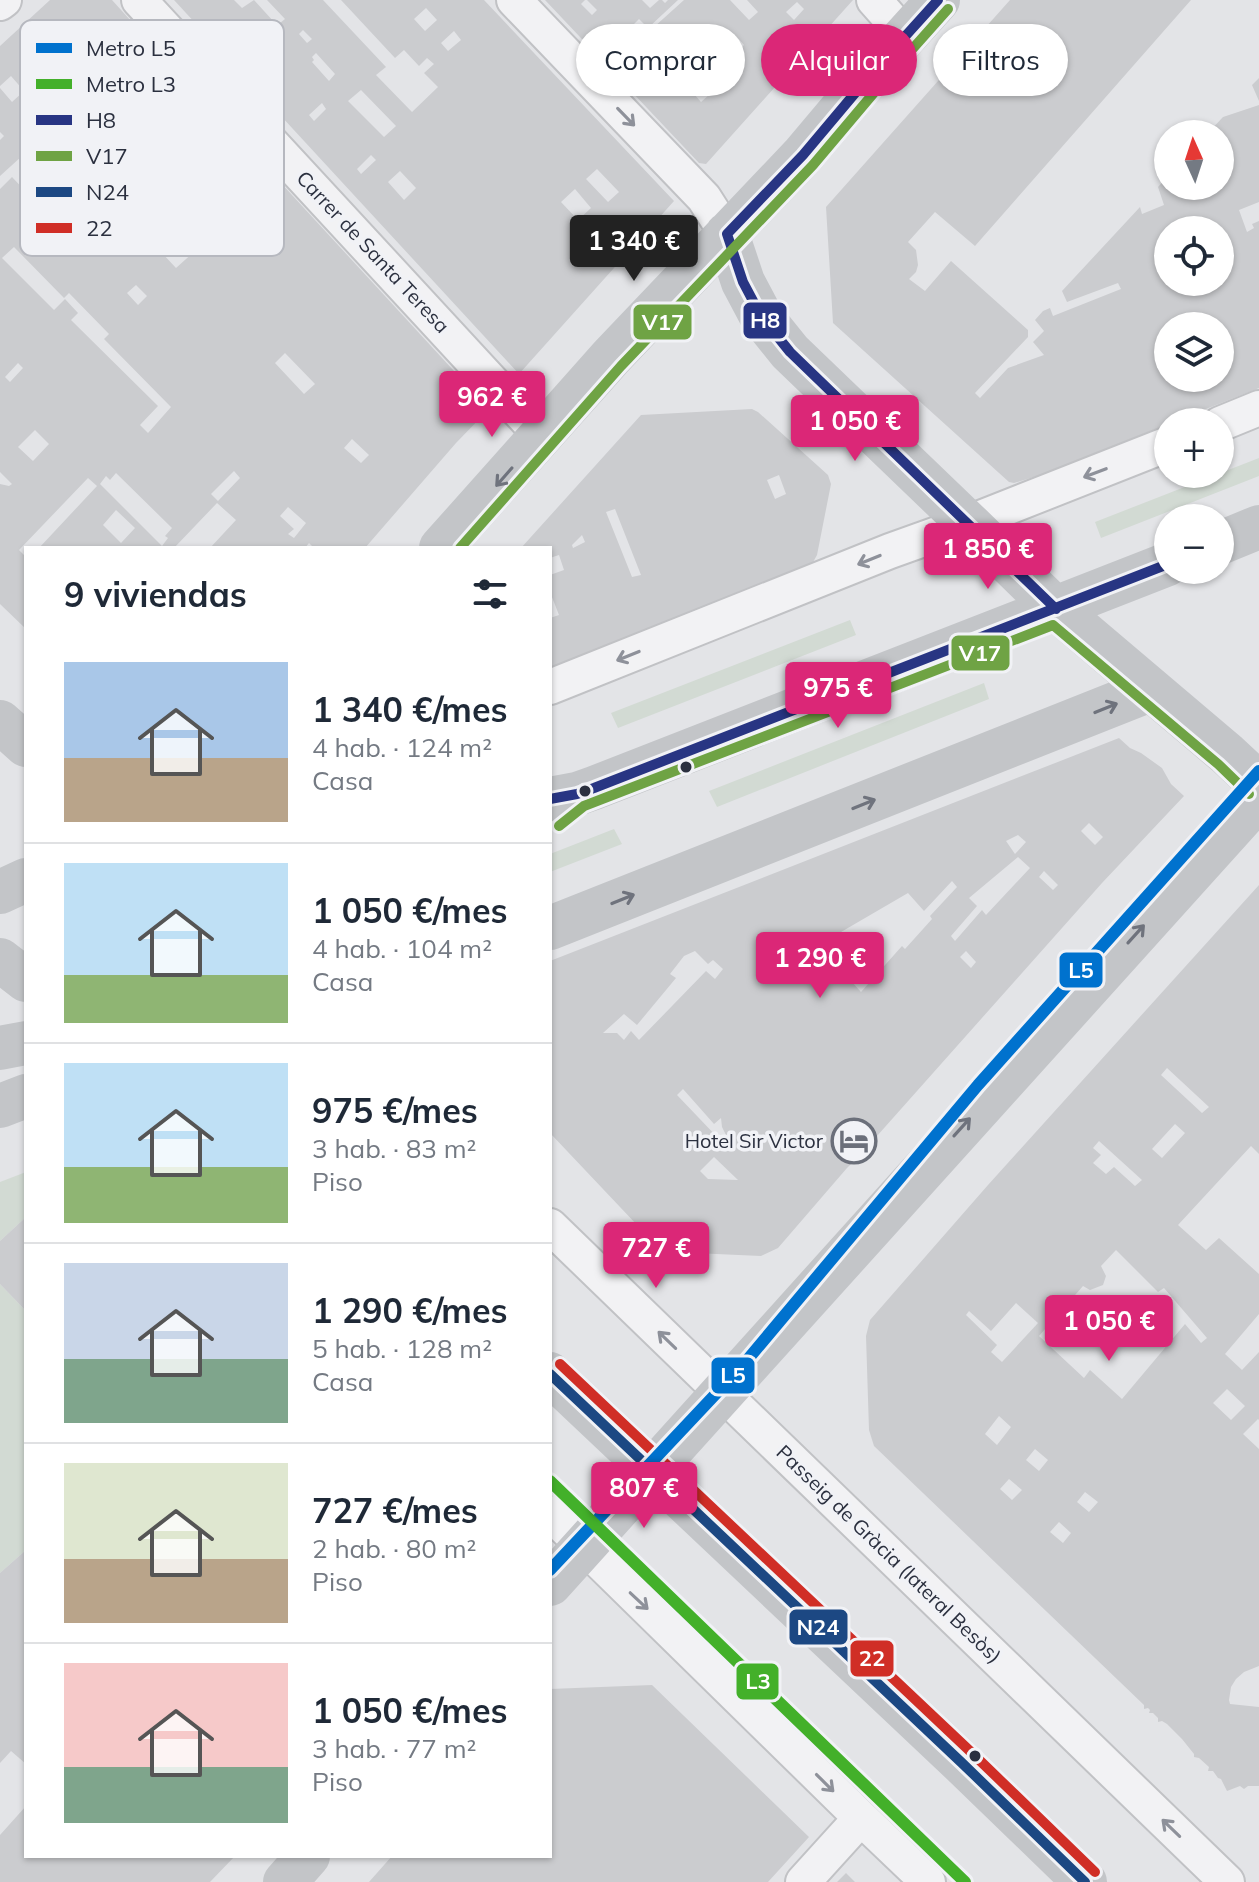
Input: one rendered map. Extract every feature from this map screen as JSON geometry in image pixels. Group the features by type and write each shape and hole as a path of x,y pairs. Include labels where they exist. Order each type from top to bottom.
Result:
{"main road":[{"path":"915,24 938,0"},
{"path":"443,546 611,357 803,155 853,96"},
{"path":"727,234 734,259 755,305 790,352 1056,609 1259,784"},
{"path":"1234,537 1259,527"},
{"path":"559,803 1154,570"},
{"path":"552,927 1150,690"},
{"path":"0,722 24,743"},
{"path":"552,1582 1259,798"},
{"path":"0,892 24,881"},
{"path":"0,1048 24,1043"},
{"path":"0,1106 24,1097"},
{"path":"552,1376 1085,1882"},
{"path":"285,1882 306,1858"}],"street":[{"name":"Carrer de Santa Teresa","path":"139,0 157,20"},
{"path":"514,0 704,198 727,234"},
{"path":"874,0 895,24"},
{"name":"Carrer de Santa Teresa","path":"284,157 541,435"},
{"path":"1234,418 1259,408"},
{"path":"552,686 1154,450"},
{"name":"Passeig de Gràcia (lateral Besòs)","path":"552,1228 1227,1882"},
{"path":"552,1515 928,1882"},
{"path":"803,1882 861,1818"}],"shaded area":[{"path":"1259,458 1259,476 1234,486 1234,468"},
{"path":"1182,488 1228,488 1188,504 1154,504 1154,517 1101,538 1095,522"},
{"path":"850,620 856,635 618,728 611,713"},
{"path":"984,683 989,699 717,807 709,791"},
{"path":"614,829 622,844 552,871 552,853"},
{"path":"24,1173 24,1219 0,1241 0,1182"},
{"path":"0,1284 24,1309 24,1552 0,1573"}],"building":[{"path":"50,0 112,0 130,20 28,20"},
{"path":"174,0 234,0 242,8 254,0 272,20 192,20"},
{"path":"267,0 323,0 386,67 376,75 412,112 438,87 424,73 434,64 427,58 419,66 404,50 395,58 341,0 484,0 674,201 519,374 284,119 285,19","holes":["426,8 437,20 425,31 414,19","303,30 312,39 307,43 299,34","454,31 461,40 448,51 441,43","316,53 335,74 329,81 312,62 312,57","361,90 396,126 384,137 348,101","322,103 326,109 314,121 309,115","371,155 376,160 361,174 357,169","597,169 619,192 608,202 586,179","400,171 416,188 404,200 388,182","575,189 591,208 578,220 561,202"]},
{"path":"545,0 585,0 581,4 592,15 597,10 587,0 642,0 650,8 659,0 665,3 678,0 652,24 644,24 639,19 634,24 576,24 576,33"},
{"path":"684,0 730,0 749,20 758,12 747,0 853,0 831,24 761,24 761,96 767,96 706,164 699,163 636,96 696,96 701,102 708,96 745,96 745,24 657,24","holes":["797,2 804,9 794,20 786,12"]},
{"path":"1010,0 1191,0 975,246 935,212 908,242 916,250 918,265 909,279 925,291 951,261 1028,330 1028,337 975,393 980,398 1008,368 1044,355 1033,342 1044,331 1035,320 1043,311 1050,308 1053,316 1121,289 1118,283 1067,302 1062,291 1140,207 1142,214 1164,205 1162,200 1234,200 1234,120 1220,120 1259,105 1259,202 1239,210 1247,232 1254,228 1252,224 1259,221 1259,388 1208,408 1154,408 1154,430 1014,483 1009,482 833,323 826,207 933,87 933,96 1068,96 1068,24 989,24"},
{"path":"20,28 20,86 11,76 0,86 0,46"},
{"path":"1259,78 1259,101 1252,85"},
{"path":"0,88 12,102 20,95 20,158 0,176 0,140 4,136 0,132"},
{"path":"12,177 20,185 20,253 14,247 2,258 54,310 65,299 78,313 71,320 158,406 140,425 148,433 171,407 104,339 109,334 69,293 64,298 23,256 165,256 176,268 189,256 284,256 284,186 489,409 367,546 312,546 309,543 307,546 212,546 236,520 217,503 176,546 162,546 41,546 97,486 88,478 19,550 24,555 24,627 0,604 0,484 12,484 0,472 0,189","holes":["136,285 147,296 138,305 127,293","285,353 315,384 304,394 275,363","18,363 23,368 10,382 5,377","35,430 49,444 33,461 18,447","352,439 369,455 361,463 344,448","234,471 240,478 218,501 211,494","116,473 172,528 162,546 100,484 106,476 110,480","288,507 306,523 294,538 288,534 294,529 280,516","116,510 135,528 121,543 103,525"]},
{"path":"752,409 828,475 831,484 817,555 808,567 552,668 552,617 559,615 552,597 552,574 564,570 559,555 552,557 552,546 523,546 641,415","holes":["779,475 786,494 775,499 767,480","615,509 641,575 632,577 606,512","582,535 585,542 573,548 572,545"]},
{"path":"1119,738 1162,768 1171,784 1184,796 1102,883 778,1248 761,1256 672,1252 655,1244 552,1135 552,960","holes":["1089,823 1103,837 1095,845 1081,831","1018,835 1026,842 1015,854 1006,841","1018,857 1030,868 986,915 982,910 955,941 951,936 977,906 969,898","1044,871 1058,885 1053,890 1039,877","952,881 957,887 930,916 932,919 905,949 902,946 861,992 823,950 832,946 829,939 908,893 924,911","695,951 708,964 713,960 723,969 715,979 706,971 639,1040 631,1031 624,1040 617,1033 603,1033 624,1014 637,1025 676,978 670,974 684,956","966,951 976,962 971,968 960,957","683,1089 714,1124 721,1118 727,1137 717,1149 719,1139 677,1095","714,1157 738,1180 708,1179 700,1171"]},
{"path":"1259,885 1259,1154 1251,1146 1178,1225 1206,1250 1219,1238 1259,1274 1259,1314 1225,1354 1242,1370 1259,1352 1259,1420 1243,1434 1259,1449 1259,1666 1236,1679 1229,1700 1230,1704 1259,1707 1259,1786 1244,1789 1240,1786 1227,1791 1221,1779 1194,1757 1167,1724 1158,1722 1148,1708 1144,1709 1144,1705 874,1446 869,1430 866,1336 870,1320","holes":["1167,1068 1209,1107 1202,1113 1161,1075","1175,1124 1185,1133 1162,1158 1152,1149","1099,1141 1142,1180 1135,1186 1114,1167 1106,1174 1093,1163 1101,1155 1093,1148","1116,1250 1158,1292 1164,1288 1207,1338 1201,1343 1185,1324 1122,1399 1090,1370 1084,1378 1039,1336 1083,1286 1090,1290 1103,1285 1106,1276 1101,1266","1016,1303 1038,1323 1002,1362 991,1352 997,1345 966,1315 969,1311 991,1331","1227,1389 1245,1406 1231,1420 1213,1403","999,1416 1011,1427 997,1445 985,1434","1035,1449 1048,1460 1039,1471 1026,1460","1009,1479 1022,1490 1012,1500 1000,1489","1085,1492 1098,1502 1089,1512 1077,1502","1059,1522 1071,1533 1063,1543 1050,1532"]},
{"path":"24,1219 24,1309 0,1284 0,1241"},
{"path":"24,1552 24,1762 11,1751 0,1763 0,1573"},
{"path":"652,1685 809,1837 768,1882 369,1882 390,1858 552,1858 552,1689"},
{"path":"24,1808 24,1858 233,1858 210,1882 0,1882 0,1835"},
{"path":"846,1873 855,1882 837,1882"}],"metro line":[{"name":"L5","path":"552,1568 743,1365 978,1085 1259,771"},
{"name":"L3","path":"552,1483 965,1882"}],"transit line":[{"name":"H8","path":"938,0 803,155 727,234 743,282 761,316 790,352 1056,609"},
{"name":"V17","path":"462,546 621,366 813,165 948,9"},
{"name":"H8","path":"552,799 594,788 1154,569"},
{"name":"V17","path":"559,826 584,806 1053,625 1218,764 1249,794"},
{"name":"22","path":"560,1364 1095,1872"},
{"name":"N24","path":"552,1376 1085,1882"}],"place":[{"name":"Hotel Sir Victor","path":"854,1141"}]}
